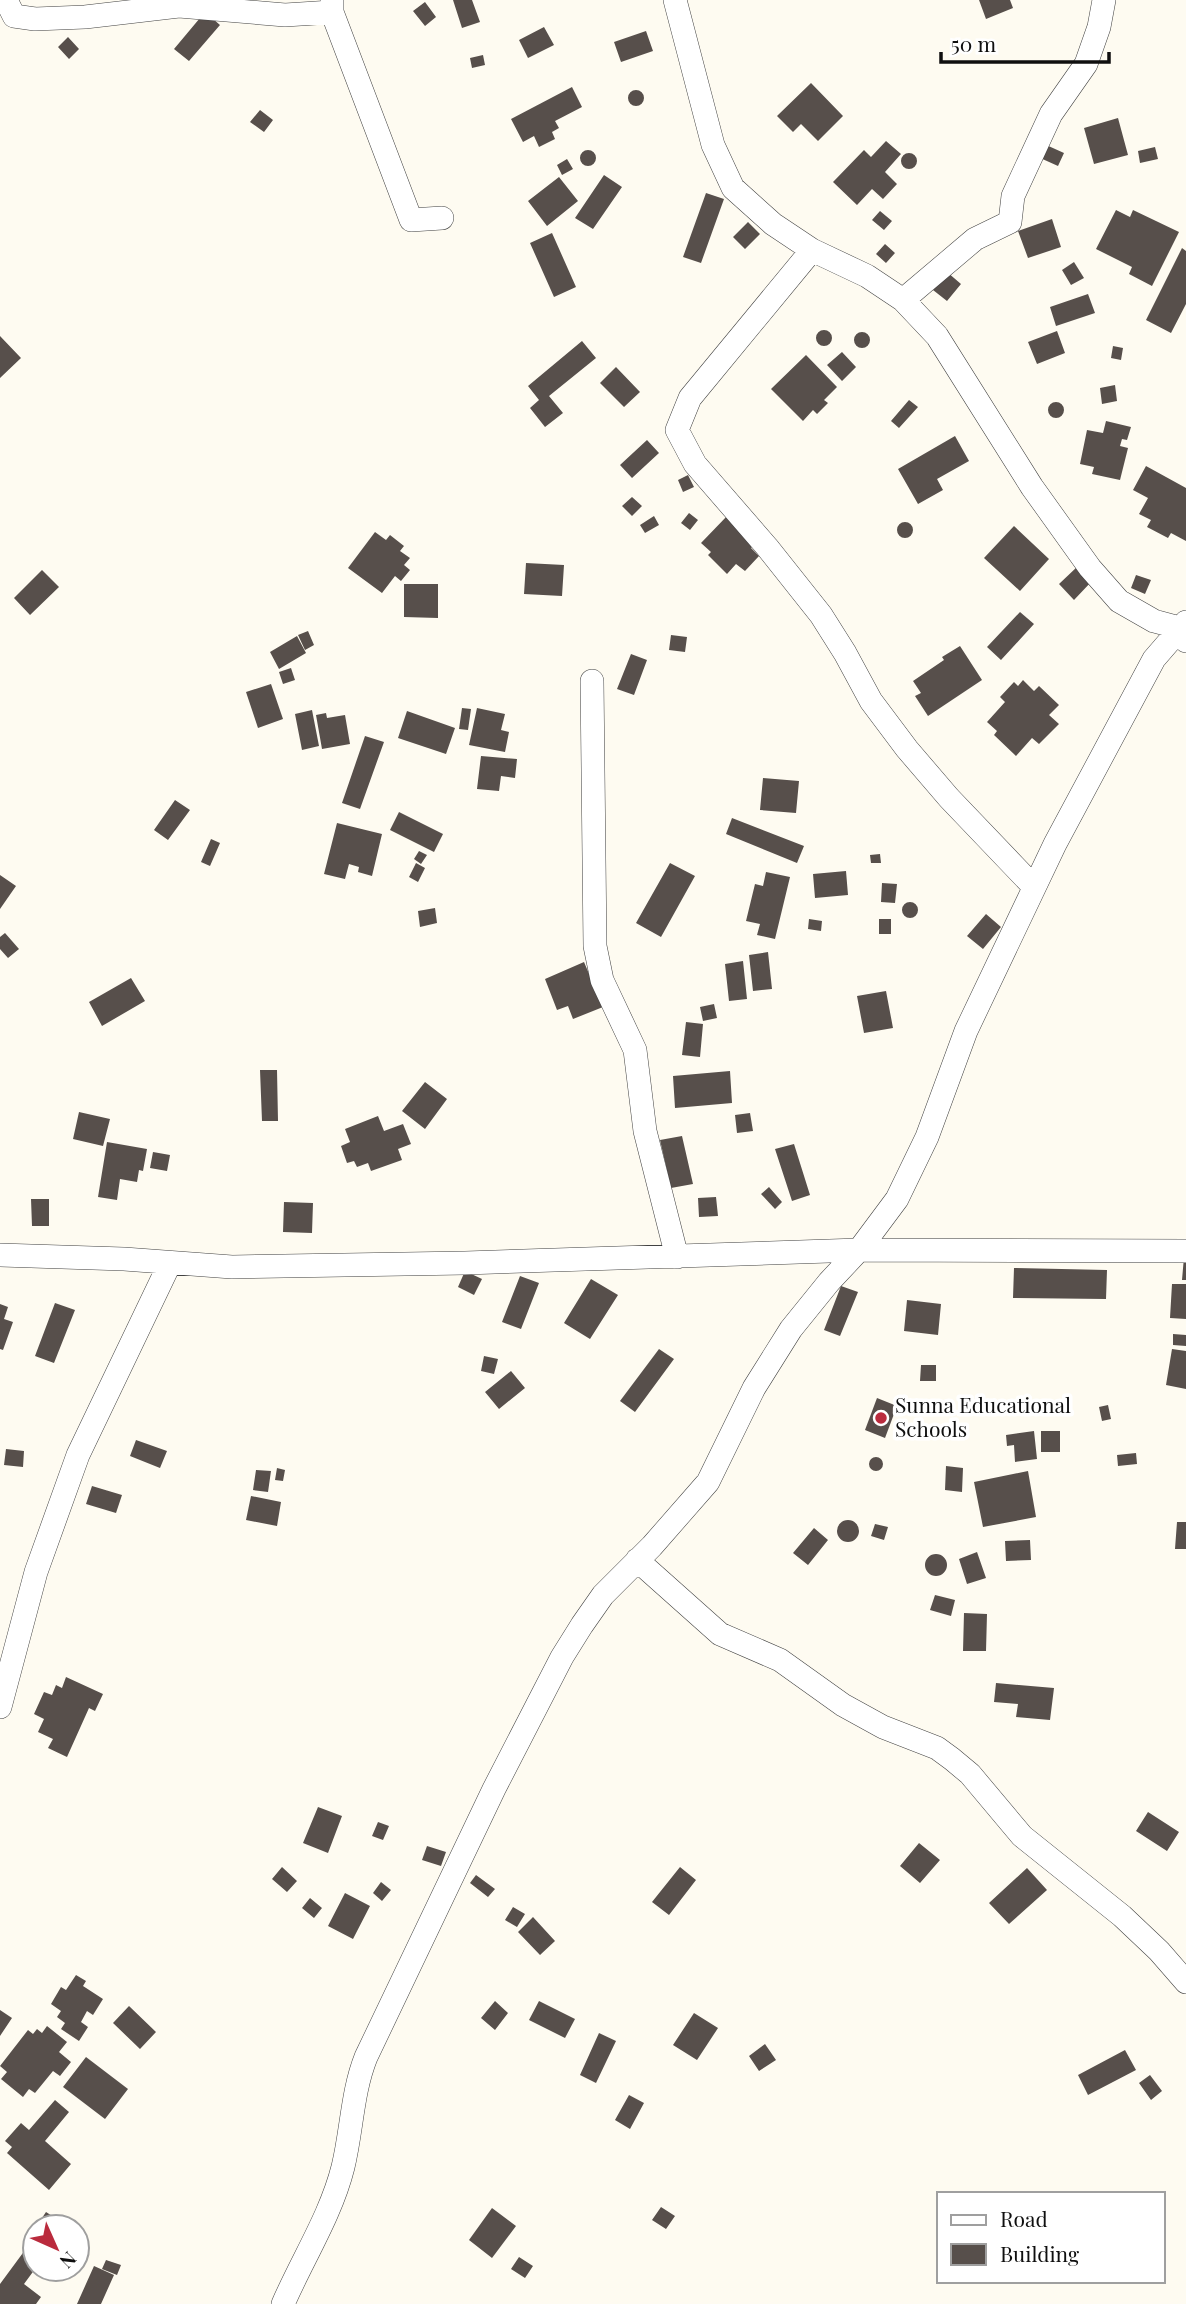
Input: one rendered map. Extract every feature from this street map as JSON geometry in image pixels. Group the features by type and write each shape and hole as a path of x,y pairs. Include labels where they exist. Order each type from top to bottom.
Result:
{"street":[{"path":"6,0 14,16 35,19 85,17 179,6 285,15 332,6 411,220 442,218"},
{"path":"283,2304 315,2239 343,2167 358,2078 377,2032 494,1789 562,1657 603,1595 708,1482 754,1388 791,1329 859,1250 897,1199 927,1137 966,1031 1061,832 1148,669 1184,630 1154,621 1119,601 1090,568 1032,487 937,336 903,300 867,276 812,250 774,224 733,188 713,145 675,0"},
{"path":"903,300 975,239 1010,222 1013,196 1051,114 1086,64 1099,27 1104,0"},
{"path":"812,250 690,398 677,430 695,464 821,615 871,701 907,749 949,798 1034,887"},
{"path":"592,681 596,946 603,980 635,1050 645,1131 677,1257"},
{"path":"0,1255 232,1267 859,1250 1186,1251"},
{"path":"0,1707 36,1572 78,1455 170,1263"},
{"path":"637,1560 720,1634 779,1660 843,1705 883,1727 937,1748 952,1759 970,1774 1022,1836 1122,1916 1159,1951 1186,1982"}],"building":[{"path":"453,0 472,0 480,22 462,28"},
{"path":"979,0 1010,0 1013,8 986,19"},
{"path":"425,2 436,17 425,26 413,11"},
{"path":"205,12 220,25 189,61 174,49"},
{"path":"544,27 554,45 528,58 519,40"},
{"path":"646,31 653,51 621,62 614,42"},
{"path":"68,37 79,49 69,59 58,47"},
{"path":"483,55 485,65 472,68 470,58"},
{"path":"811,83 843,116 818,141 801,124 793,132 777,116"},
{"path":"572,87 582,107 555,121 559,128 552,132 555,139 539,147 534,136 523,142 511,119"},
{"path":"633,90 639,90 644,98 642,104 633,106 628,101 628,95"},
{"path":"260,110 273,120 264,132 250,122"},
{"path":"1118,118 1128,155 1094,164 1084,128"},
{"path":"886,141 901,154 885,172 897,184 883,199 872,189 857,205 833,182 864,150 871,157"},
{"path":"1044,144 1064,153 1058,166 1038,157"},
{"path":"1155,147 1158,159 1140,163 1138,151"},
{"path":"585,150 591,150 596,158 594,164 585,166 580,161 580,155"},
{"path":"906,153 912,153 917,161 915,167 906,169 901,164 901,158"},
{"path":"567,159 573,169 562,175 557,165"},
{"path":"604,175 622,187 593,229 575,218"},
{"path":"559,177 578,201 547,226 528,201"},
{"path":"706,193 724,199 701,263 683,257"},
{"path":"1116,210 1130,217 1133,210 1179,232 1152,286 1129,274 1132,267 1096,249"},
{"path":"880,211 892,221 884,230 872,220"},
{"path":"1052,219 1061,247 1028,258 1018,231"},
{"path":"748,222 760,234 745,249 733,237"},
{"path":"552,233 576,287 554,297 530,243"},
{"path":"885,244 895,253 886,263 876,254"},
{"path":"1182,248 1186,251 1186,304 1171,333 1146,320"},
{"path":"1074,262 1084,278 1071,285 1062,270"},
{"path":"947,272 961,284 947,301 933,290"},
{"path":"1088,294 1095,313 1056,326 1050,307"},
{"path":"821,330 827,330 832,338 830,344 821,346 816,341 816,335"},
{"path":"1057,331 1065,353 1037,364 1028,342"},
{"path":"859,332 865,332 870,340 868,346 859,348 854,343 854,337"},
{"path":"0,336 21,358 0,378"},
{"path":"582,341 596,358 549,396 563,413 545,427 530,408 539,400 528,386"},
{"path":"1113,346 1123,348 1121,360 1111,358"},
{"path":"842,352 856,367 842,381 827,365"},
{"path":"806,355 837,387 824,400 828,403 817,414 813,410 803,421 771,389"},
{"path":"616,367 640,392 624,407 600,383"},
{"path":"1115,385 1117,401 1102,404 1100,388"},
{"path":"909,400 918,407 899,428 891,421"},
{"path":"1053,402 1059,402 1064,410 1062,416 1053,418 1048,413 1048,407"},
{"path":"1106,421 1131,427 1127,440 1122,439 1120,446 1128,448 1120,480 1092,474 1094,467 1080,464 1087,430 1103,433"},
{"path":"955,436 969,461 937,479 943,490 918,504 898,469"},
{"path":"647,440 659,453 632,478 620,465"},
{"path":"1146,466 1186,488 1186,541 1171,533 1168,538 1147,527 1151,520 1139,514 1148,498 1133,490"},
{"path":"688,475 694,487 683,492 678,480"},
{"path":"632,497 642,506 632,516 622,506"},
{"path":"689,513 698,520 690,530 681,523"},
{"path":"728,515 757,542 751,548 759,556 745,571 736,564 727,574 708,555 711,552 701,543"},
{"path":"654,516 659,525 645,533 640,525"},
{"path":"902,522 908,522 913,530 911,536 902,538 897,533 897,527"},
{"path":"1014,526 1049,559 1020,591 984,558"},
{"path":"375,532 386,540 390,535 404,546 400,551 410,558 404,565 410,570 401,581 395,576 382,593 348,568"},
{"path":"526,563 564,565 562,596 524,594"},
{"path":"1078,566 1092,581 1074,600 1059,584"},
{"path":"42,570 59,587 30,615 14,598"},
{"path":"1136,575 1151,580 1145,594 1131,588"},
{"path":"404,584 438,584 438,618 404,617"},
{"path":"1020,612 1034,624 1001,660 987,647"},
{"path":"308,631 314,645 305,650 298,635"},
{"path":"671,635 687,637 685,652 669,650"},
{"path":"297,636 306,653 279,669 270,652"},
{"path":"960,646 982,680 928,716 915,696 921,693 913,681"},
{"path":"631,654 647,660 634,695 617,689"},
{"path":"291,668 295,680 283,684 279,672"},
{"path":"1023,680 1034,691 1039,686 1059,705 1049,715 1059,724 1039,744 1032,738 1016,756 994,735 997,731 987,722 1005,702 1000,697 1014,682 1018,686"},
{"path":"271,684 283,719 258,728 246,692"},
{"path":"462,708 471,709 468,730 459,729"},
{"path":"477,708 505,714 501,730 509,732 505,752 469,745"},
{"path":"312,710 319,746 302,750 295,714"},
{"path":"407,711 455,728 446,754 398,738"},
{"path":"326,713 327,718 345,715 350,744 322,749 316,715"},
{"path":"365,736 384,742 360,809 342,803"},
{"path":"481,756 517,759 515,778 501,776 499,791 477,789"},
{"path":"763,778 799,781 796,813 760,810"},
{"path":"175,800 190,810 168,840 154,830"},
{"path":"399,812 443,834 434,852 390,830"},
{"path":"732,818 804,846 797,863 726,834"},
{"path":"337,823 382,834 372,876 358,872 359,867 349,864 345,879 324,874"},
{"path":"211,839 220,843 210,866 201,862"},
{"path":"419,851 427,855 421,864 414,859"},
{"path":"880,854 881,863 871,863 870,855"},
{"path":"416,863 425,868 418,882 409,877"},
{"path":"670,863 695,876 661,937 636,923"},
{"path":"846,871 848,895 815,898 813,874"},
{"path":"766,872 790,877 775,939 757,935 760,924 746,921 755,884 763,886"},
{"path":"0,875 16,886 0,909"},
{"path":"882,883 897,884 895,903 881,902"},
{"path":"907,902 913,902 918,910 916,916 907,918 902,913 902,907"},
{"path":"435,908 437,923 420,927 418,911"},
{"path":"986,914 1001,927 983,949 967,936"},
{"path":"809,919 822,921 821,931 808,929"},
{"path":"879,919 891,919 891,934 879,934"},
{"path":"5,933 19,949 8,958 0,949 0,937"},
{"path":"768,952 772,989 753,991 749,955"},
{"path":"743,961 747,999 729,1001 725,964"},
{"path":"584,962 603,1007 573,1019 568,1006 557,1010 545,979"},
{"path":"131,978 145,1001 102,1026 89,1002"},
{"path":"886,991 893,1028 864,1033 857,996"},
{"path":"714,1004 717,1018 703,1021 700,1007"},
{"path":"686,1022 703,1024 700,1057 682,1055"},
{"path":"260,1070 277,1070 278,1121 262,1121"},
{"path":"730,1071 732,1103 675,1108 673,1076"},
{"path":"425,1082 447,1099 425,1129 402,1111"},
{"path":"79,1112 110,1119 103,1146 73,1139"},
{"path":"750,1113 753,1131 737,1133 735,1115"},
{"path":"378,1116 384,1131 403,1124 411,1144 398,1149 402,1160 371,1171 368,1163 357,1167 354,1161 347,1163 341,1146 350,1142 345,1129"},
{"path":"682,1136 693,1184 671,1188 660,1140"},
{"path":"107,1142 147,1149 143,1171 139,1170 137,1182 120,1179 117,1200 98,1197"},
{"path":"794,1144 810,1195 792,1201 775,1149"},
{"path":"153,1152 170,1155 167,1171 150,1168"},
{"path":"769,1187 782,1202 775,1209 761,1194"},
{"path":"716,1197 718,1216 699,1217 698,1198"},
{"path":"31,1199 49,1199 49,1226 32,1226"},
{"path":"284,1202 313,1203 312,1233 283,1232"},
{"path":"1184,1257 1186,1280 1182,1280"},
{"path":"1014,1268 1107,1270 1106,1299 1013,1298"},
{"path":"465,1271 482,1279 474,1295 458,1287"},
{"path":"520,1276 539,1283 521,1329 502,1322"},
{"path":"591,1279 618,1295 590,1339 564,1323"},
{"path":"1172,1284 1186,1284 1186,1319 1170,1318"},
{"path":"841,1286 858,1292 840,1336 824,1330"},
{"path":"907,1300 941,1304 938,1335 904,1331"},
{"path":"55,1303 75,1310 54,1363 35,1356"},
{"path":"0,1304 8,1307 4,1319 13,1322 3,1350 0,1349"},
{"path":"1173,1334 1186,1335 1186,1346 1173,1345"},
{"path":"659,1349 674,1359 635,1412 620,1401"},
{"path":"1172,1349 1186,1351 1186,1389 1166,1385"},
{"path":"484,1356 498,1359 494,1374 481,1371"},
{"path":"921,1365 936,1365 936,1381 920,1381"},
{"path":"511,1371 525,1388 499,1409 485,1392"},
{"name":"Sunna Educational Schools","path":"877,1398 897,1406 885,1438 865,1430"},
{"path":"1108,1405 1111,1419 1102,1421 1099,1407"},
{"path":"1034,1431 1037,1459 1015,1462 1014,1445 1007,1446 1006,1435"},
{"path":"1041,1431 1060,1431 1060,1452 1041,1452"},
{"path":"136,1440 167,1451 160,1468 130,1456"},
{"path":"6,1449 24,1451 23,1467 4,1465"},
{"path":"1136,1453 1137,1464 1118,1466 1117,1455"},
{"path":"873,1457 879,1457 883,1464 879,1471 873,1471 869,1467 869,1461"},
{"path":"946,1466 963,1468 962,1492 945,1490"},
{"path":"277,1468 285,1470 283,1481 275,1480"},
{"path":"256,1470 271,1471 268,1492 253,1490"},
{"path":"1028,1471 1036,1517 983,1527 974,1482"},
{"path":"92,1486 122,1495 116,1513 86,1504"},
{"path":"251,1496 281,1502 277,1526 246,1520"},
{"path":"848,1520 856,1523 859,1531 856,1539 848,1542 840,1539 837,1531 840,1523"},
{"path":"1177,1522 1186,1522 1186,1549 1175,1549"},
{"path":"875,1524 888,1527 884,1540 871,1536"},
{"path":"814,1528 828,1540 808,1565 793,1553"},
{"path":"1030,1540 1031,1560 1006,1561 1005,1541"},
{"path":"977,1552 986,1578 967,1584 959,1559"},
{"path":"936,1554 944,1557 947,1565 944,1573 936,1576 928,1573 925,1565 928,1557"},
{"path":"935,1595 955,1600 951,1616 930,1610"},
{"path":"964,1613 987,1614 986,1651 963,1651"},
{"path":"66,1677 103,1694 95,1711 89,1708 67,1757 48,1748 53,1739 38,1732 44,1719 34,1714 44,1692 52,1695 56,1685 62,1688"},
{"path":"996,1683 1054,1688 1050,1720 1016,1717 1018,1704 994,1702"},
{"path":"318,1807 342,1816 328,1853 303,1843"},
{"path":"1148,1812 1179,1832 1167,1851 1136,1831"},
{"path":"378,1822 389,1826 383,1840 372,1836"},
{"path":"919,1843 940,1860 920,1883 900,1866"},
{"path":"427,1846 446,1852 441,1866 422,1860"},
{"path":"282,1867 297,1881 287,1892 272,1879"},
{"path":"680,1867 696,1880 669,1915 652,1902"},
{"path":"1027,1868 1047,1890 1009,1924 989,1903"},
{"path":"476,1875 495,1889 488,1897 470,1883"},
{"path":"381,1882 391,1890 382,1901 373,1893"},
{"path":"345,1893 370,1906 353,1939 328,1926"},
{"path":"310,1898 322,1908 314,1918 302,1908"},
{"path":"513,1907 525,1914 517,1927 505,1920"},
{"path":"533,1917 555,1941 540,1955 518,1932"},
{"path":"76,1975 86,1981 83,1986 103,1999 93,2015 87,2011 81,2022 88,2027 79,2041 61,2029 65,2023 57,2017 61,2011 51,2004 61,1987 66,1990"},
{"path":"495,2001 508,2013 495,2030 481,2018"},
{"path":"539,2001 575,2019 565,2038 529,2020"},
{"path":"129,2006 156,2032 140,2049 113,2023"},
{"path":"0,2010 12,2018 0,2036"},
{"path":"694,2013 718,2028 697,2060 673,2045"},
{"path":"47,2026 67,2042 59,2052 71,2062 60,2076 53,2071 35,2093 29,2089 23,2097 1,2079 7,2072 0,2066 28,2030 33,2034 37,2029 42,2033"},
{"path":"599,2033 616,2041 596,2083 580,2075"},
{"path":"765,2044 776,2060 759,2071 749,2056"},
{"path":"1125,2050 1136,2070 1088,2095 1078,2075"},
{"path":"86,2057 128,2089 105,2119 63,2087"},
{"path":"1150,2075 1162,2091 1151,2100 1139,2083"},
{"path":"629,2095 644,2103 630,2129 615,2120"},
{"path":"55,2100 69,2112 45,2141 71,2164 49,2190 7,2153 12,2147 5,2141 21,2123 29,2130"},
{"path":"661,2207 675,2216 666,2229 652,2220"},
{"path":"492,2208 516,2226 492,2258 469,2240"},
{"path":"21,2256 21,2283 25,2283 41,2297 36,2304 0,2304 0,2284"},
{"path":"519,2257 533,2266 525,2278 511,2269"},
{"path":"106,2260 121,2265 117,2275 102,2269"},
{"path":"94,2266 114,2275 101,2304 77,2304 86,2283 91,2283"}],"place":[{"name":"Sunna Educational Schools","path":"881,1418"}]}
